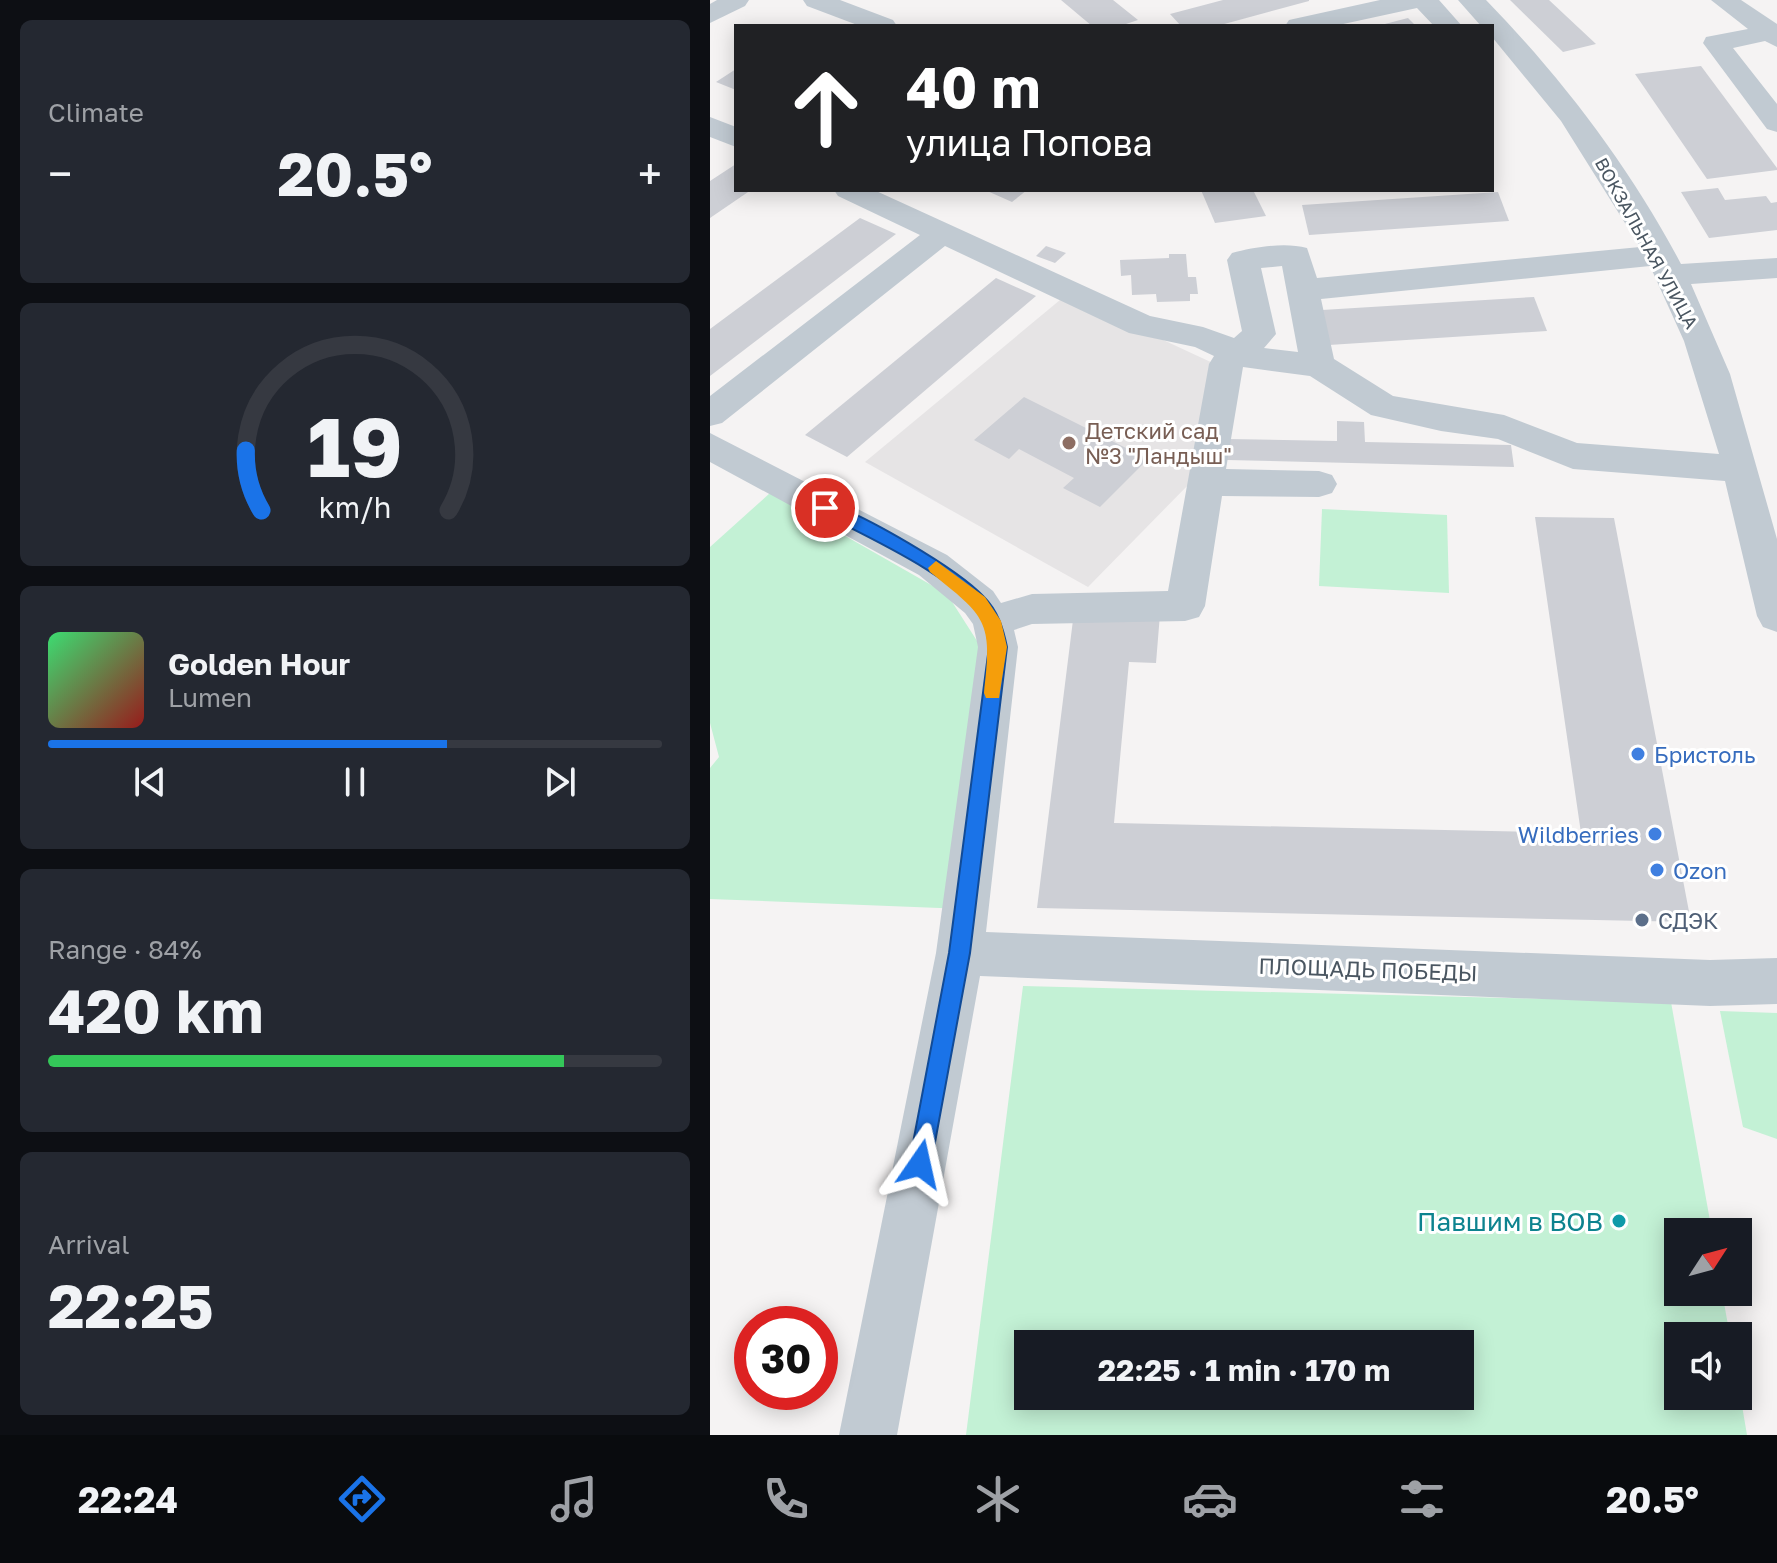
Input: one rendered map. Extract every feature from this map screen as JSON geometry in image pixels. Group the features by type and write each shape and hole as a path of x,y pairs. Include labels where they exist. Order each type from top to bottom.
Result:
{"street":[{"path":"710,15 736,0"},
{"path":"816,0 879,24"},
{"path":"855,15 879,0"},
{"path":"1307,24 1416,0"},
{"path":"1424,0 1447,24"},
{"name":"ВОКЗАЛЬНАЯ УЛИЦА","path":"1471,0 1538,70 1596,151 1663,265 1700,339 1739,469 1777,616"},
{"path":"1724,0 1774,35"},
{"path":"1774,35 1716,43 1777,123"},
{"path":"1494,60 1538,70"},
{"path":"710,126 734,137"},
{"path":"853,192 1141,325 1203,338 1254,359 1318,365 1383,406 1441,419 1504,427 1573,456 1739,469"},
{"path":"710,414 942,233"},
{"path":"992,621 1032,609 1185,606 1226,364 1259,334 1243,260 1296,255 1318,365"},
{"path":"1303,290 1663,265 1777,268"},
{"path":"710,446 933,565 979,602 992,621 998,647 960,953 868,1435"},
{"path":"1206,482 1319,484"},
{"name":"ПЛОЩАДЬ ПОБЕДЫ","path":"960,953 1710,983 1777,981"}],"shaded area":[{"path":"1066,295 1215,364 1191,482 1088,587 865,462"}],"green space":[{"path":"770,493 947,594 979,644 965,909 710,899 710,768 719,757 710,723 710,547"},
{"path":"1322,509 1447,515 1449,593 1319,586"},
{"path":"1023,986 1671,1002 1710,1218 1664,1218 1664,1306 1725,1306 1727,1322 1664,1322 1664,1410 1743,1410 1747,1435 966,1435"},
{"path":"1720,1011 1777,1013 1777,1139 1743,1127"}],"building":[{"path":"1061,0 1113,0 1138,20 1126,24 1090,24"},
{"path":"1223,0 1309,0 1224,24 1179,24 1170,14"},
{"path":"1510,0 1549,0 1596,44 1563,52"},
{"path":"1408,18 1414,24 1385,24"},
{"path":"1701,66 1777,170 1707,179 1635,74"},
{"path":"734,70 734,89 716,82"},
{"path":"734,165 734,192 748,192 710,218 710,181"},
{"path":"1718,188 1725,200 1766,196 1771,203 1777,202 1777,230 1709,238 1681,192"},
{"path":"990,192 1024,192 1012,202"},
{"path":"1202,192 1254,192 1266,216 1215,223"},
{"path":"1498,192 1509,221 1309,235 1302,205"},
{"path":"860,218 896,234 710,376 710,329"},
{"path":"1046,246 1066,253 1055,263 1036,256"},
{"path":"1169,254 1186,254 1188,277 1196,277 1198,294 1190,294 1190,301 1157,302 1156,294 1132,295 1131,275 1121,276 1120,260 1169,258"},
{"path":"996,278 1036,296 847,457 805,435"},
{"path":"1534,297 1547,331 1329,345 1322,310"},
{"path":"1024,397 1148,459 1100,507 1063,488 1074,478 1019,449 1009,459 974,440"},
{"path":"1337,421 1364,422 1365,442 1511,445 1514,467 1227,460 1228,439 1337,441"},
{"path":"1535,517 1614,518 1691,922 1037,908 1074,612 1160,614 1156,663 1129,662 1114,823 1581,833"}],"slow traffic":[{"path":"936,568 979,602 992,621 998,647 993,693"}],"place":[{"name":"Детский сад №3 \"Ландыш\"","path":"1069,443"},
{"name":"Бристоль","path":"1638,754"},
{"name":"Wildberries","path":"1655,834"},
{"name":"Ozon","path":"1657,870"},
{"name":"СДЭК","path":"1642,920"},
{"name":"Павшим в ВОВ","path":"1619,1221"}],"route":[{"path":"825,508 933,565 979,602 992,621 998,647 960,953 920,1164"}]}
